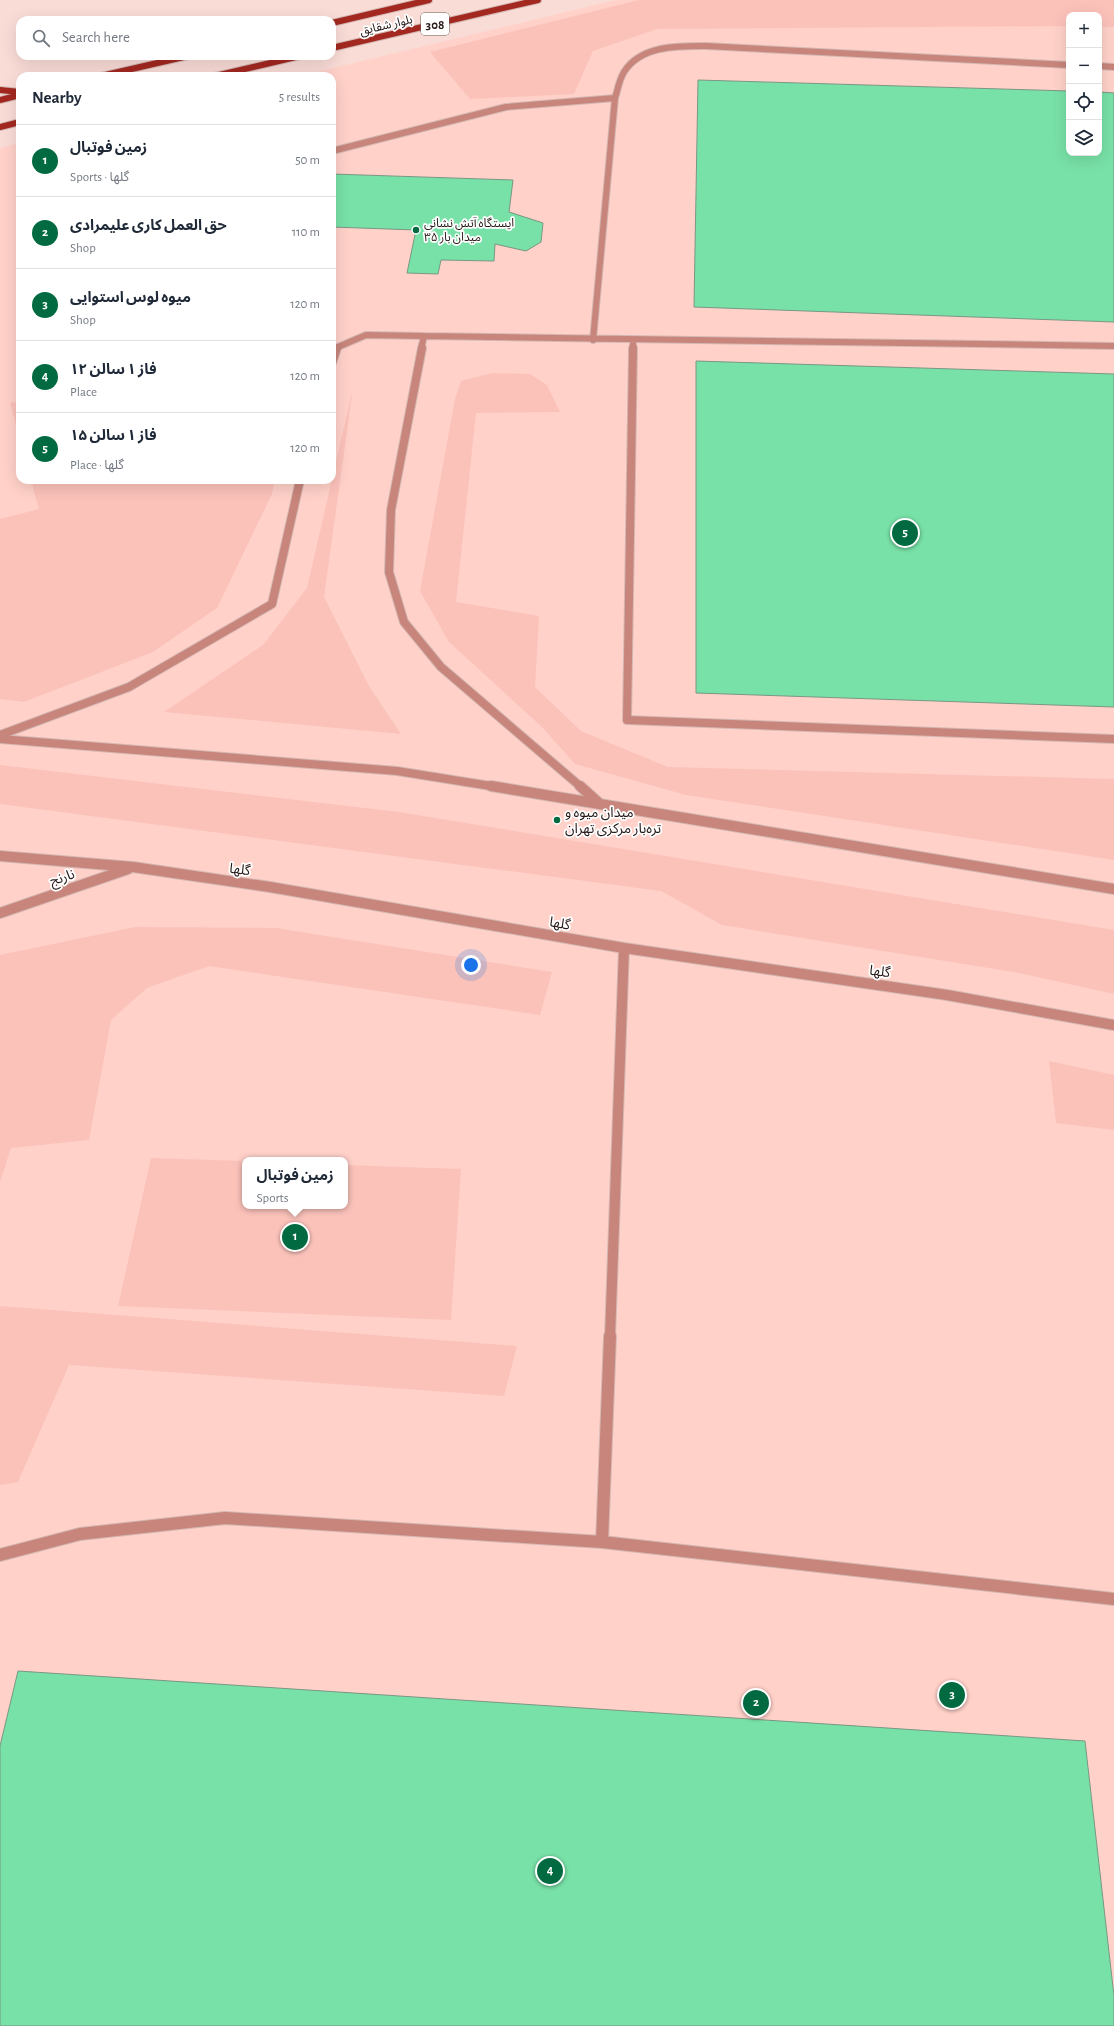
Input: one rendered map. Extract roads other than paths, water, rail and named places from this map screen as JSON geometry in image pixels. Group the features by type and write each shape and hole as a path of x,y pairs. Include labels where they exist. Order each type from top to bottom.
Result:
{"main road":[{"name":"بلوار شقایق","path":"336,22 429,0"},
{"name":"بلوار شقایق","path":"336,47 538,0"},
{"path":"118,72 171,60"},
{"path":"232,72 283,60"},
{"path":"0,90 16,92"},
{"path":"0,100 16,96"},
{"path":"0,127 16,123"}],"street":[{"path":"593,340 615,98 625,69 641,54 676,46 706,46 1066,65"},
{"path":"1102,66 1114,67"},
{"path":"336,150 506,107 615,98"},
{"path":"336,352 338,347 366,335 593,340 1114,346"},
{"path":"424,336 391,510 389,572 404,622 441,667 600,804"},
{"path":"633,340 627,720 1114,738"},
{"path":"0,736 129,687 272,604 299,484"},
{"path":"0,739 397,771 1114,890"},
{"name":"گلها","path":"0,856 133,867 270,887 624,948 947,995 1114,1025"},
{"name":"نارنج","path":"0,914 133,867"},
{"path":"602,1542 624,948"},
{"path":"0,1554 80,1534 225,1518 602,1542 1114,1598"}],"place":[{"name":"ایستگاه آتش نشانی ۳۵ میدان بار","path":"416,230"},
{"name":"فاز ۱ سالن ۱۵","path":"905,533"},
{"name":"میدان میوه و تره‌بار مرکزی تهران","path":"557,820"},
{"name":"زمین فوتبال","path":"295,1237"},
{"name":"میوه لوس استوایی","path":"952,1695"},
{"name":"حق العمل کاری علیمرادی","path":"756,1703"},
{"name":"فاز ۱ سالن ۱۲","path":"550,1871"}]}
